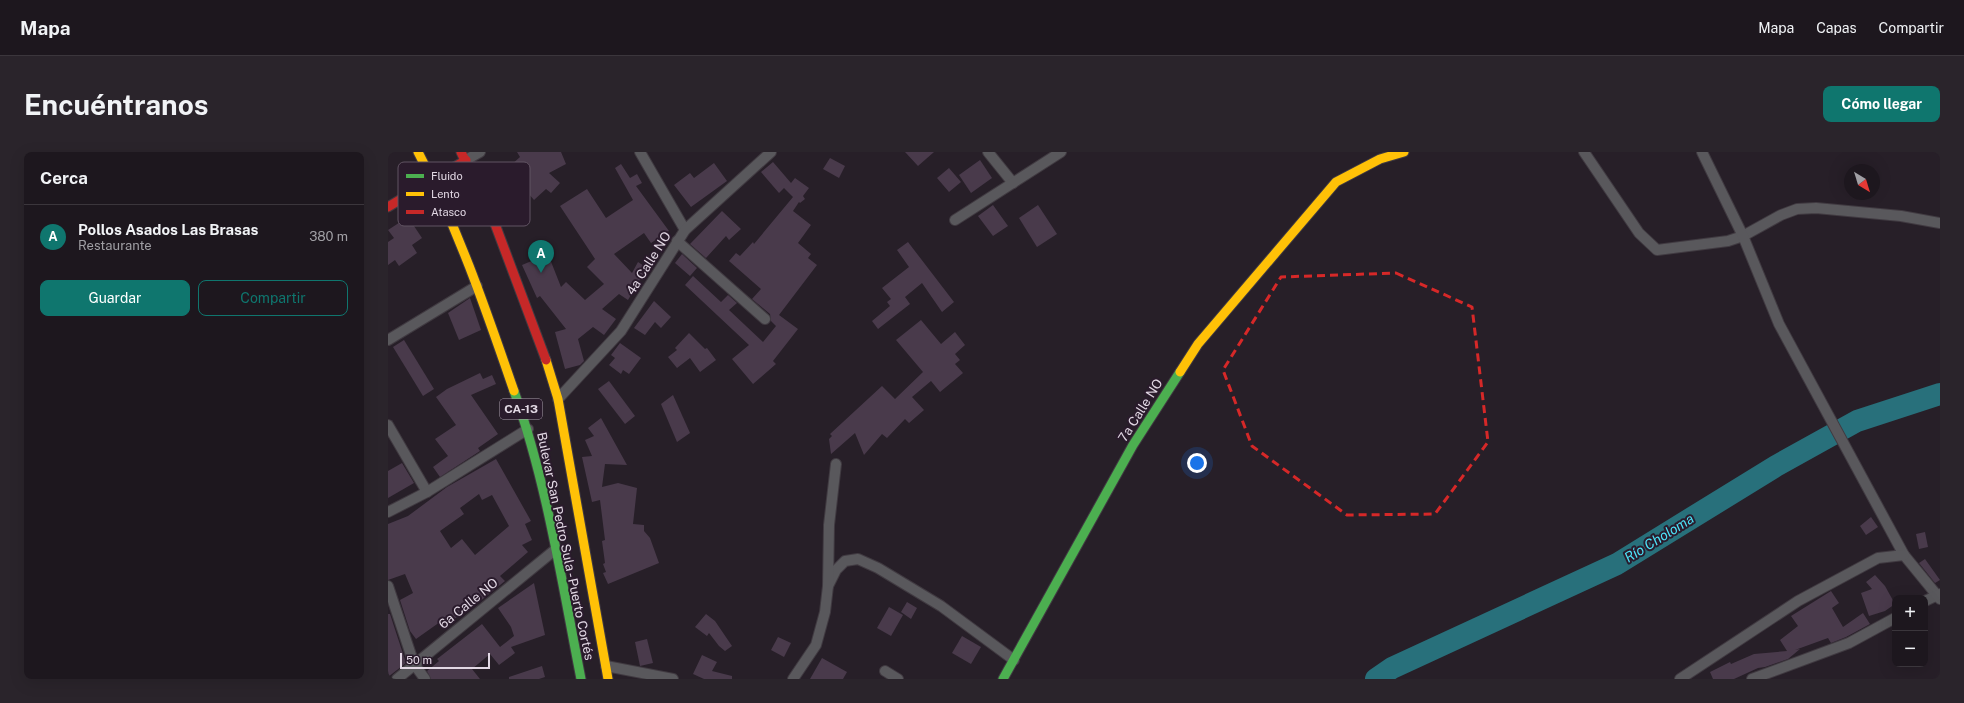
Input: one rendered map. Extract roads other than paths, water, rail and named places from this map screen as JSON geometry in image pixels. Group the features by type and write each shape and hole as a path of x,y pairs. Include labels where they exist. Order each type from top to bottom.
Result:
{"main road":[{"name":"Bulevar San Pedro Sula - Puerto Cortés","path":"418,152 423,162"},
{"name":"7a Calle NO","path":"1003,679 1133,445 1198,344 1336,182 1380,159 1404,152"},
{"path":"388,207 398,201"},
{"name":"Bulevar San Pedro Sula - Puerto Cortés","path":"452,226 477,286 528,429 556,549 580,679"},
{"name":"Bulevar San Pedro Sula - Puerto Cortés","path":"496,226 547,362 558,399 608,679"}],"street":[{"path":"464,156 480,152"},
{"path":"640,152 685,230"},
{"name":"4a Calle NO","path":"558,399 621,331 677,240 685,230 771,152"},
{"path":"988,152 1012,183"},
{"path":"955,220 1061,152"},
{"path":"1584,152 1639,233 1657,250 1728,241 1743,236 1791,211 1816,208 1901,216 1940,223"},
{"path":"1702,152 1743,236 1779,324 1904,555 1939,596 1928,600"},
{"path":"677,240 765,319"},
{"path":"388,340 477,286"},
{"path":"388,424 427,492"},
{"path":"388,512 427,492 528,429"},
{"path":"793,679 816,645 825,612 828,586 829,525 836,464"},
{"name":"6a Calle NO","path":"397,679 556,549"},
{"path":"1680,679 1798,601 1878,558 1904,555"},
{"path":"828,586 836,570 845,561 858,559 878,568 941,606 1014,660"},
{"path":"388,586 414,664 425,679"},
{"path":"1752,679 1849,643 1892,620"},
{"path":"606,666 673,679"},
{"path":"885,671 898,679"}],"waterway":[{"name":"Río Choloma","path":"1376,679 1392,668 1617,564 1776,466 1857,421 1940,394"}],"place":[{"name":"Pollos Asados Las Brasas","path":"541,273"}]}
